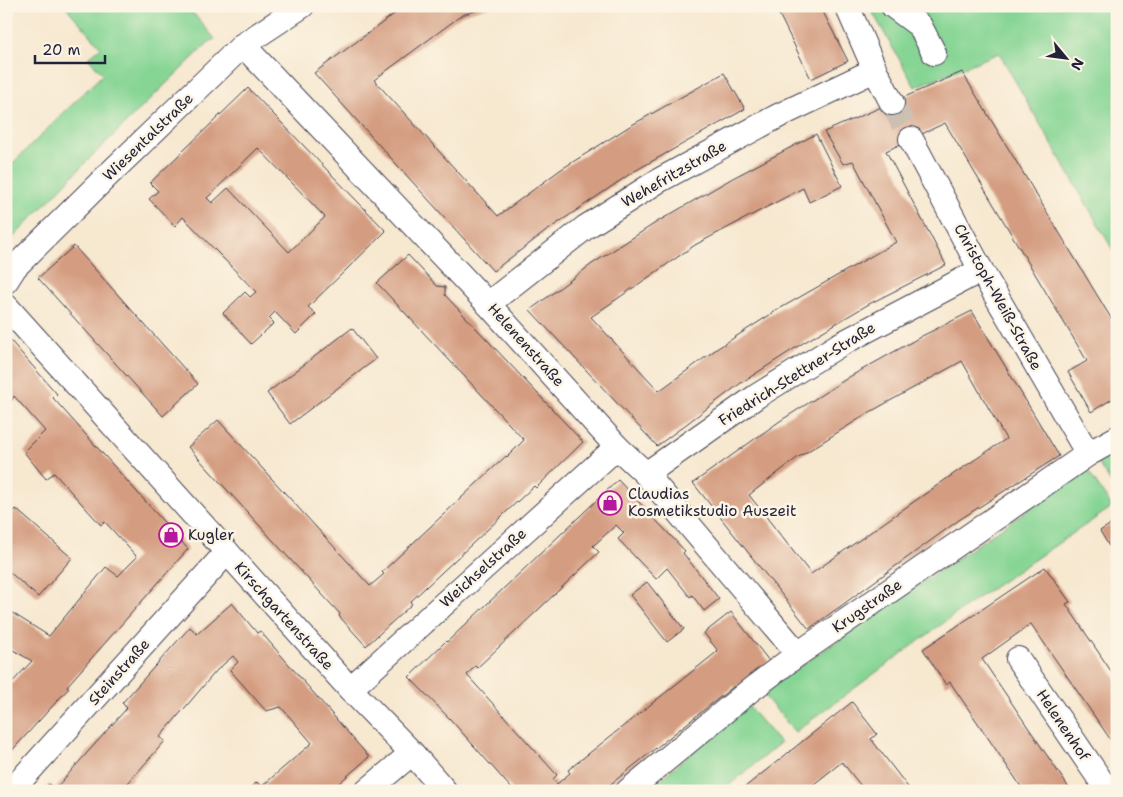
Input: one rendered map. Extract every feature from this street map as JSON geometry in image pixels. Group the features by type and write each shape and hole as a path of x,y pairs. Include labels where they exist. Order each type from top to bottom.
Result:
{"street":[{"name":"Wiesentalstraße","path":"6,281 15,267 244,45 302,6"},
{"path":"847,6 875,70 892,102"},
{"path":"893,6 920,26 934,53"},
{"name":"Helenenstraße","path":"244,45 488,304 617,447 646,474 798,654"},
{"name":"Wehefritzstraße","path":"488,304 586,227 658,181 778,116 875,70"},
{"name":"Christoph-Weiß-Straße","path":"911,139 981,270 1088,454"},
{"name":"Friedrich-Stettner-Straße","path":"646,474 758,396 839,345 981,270"},
{"name":"Kirschgartenstraße","path":"6,306 350,689 412,753 445,791"},
{"name":"Krugstraße","path":"628,791 748,692 798,654 1088,454 1117,438"},
{"name":"Weichselstraße","path":"350,689 617,447"},
{"name":"Steinstraße","path":"11,791 227,552"},
{"name":"Helenenhof","path":"1018,659 1108,791"},
{"path":"367,791 412,753"}],"green space":[{"path":"65,6 187,6 215,39 209,42 89,159 6,245 6,170 103,74 88,58 101,47"},
{"path":"869,6 1117,6 1117,257 999,53 915,87"},
{"path":"1117,450 1117,491 1097,462"},
{"path":"1087,469 1112,507 976,599 795,732 762,693"},
{"path":"748,706 780,743 722,791 646,791"}],"building":[{"path":"405,6 491,6 462,15 374,80 498,216 560,170 630,126 724,73 745,109 633,172 549,229 493,271 314,73"},
{"path":"775,6 820,6 848,61 811,79"},
{"path":"962,72 1117,328 1117,396 1091,412 1068,372 1087,361 945,123 886,151 946,265 869,304 803,343 741,383 657,446 530,310 592,264 657,222 731,179 816,134 842,186 809,202 803,188 695,245 591,317 659,391 718,348 779,309 896,242 853,161 843,164 824,132"},
{"path":"248,88 386,231 308,307 316,314 296,334 275,312 269,318 274,323 251,344 223,313 245,292 250,297 256,292 183,217 175,226 149,199 158,191 150,183","holes":["258,148 325,217 289,252 228,188 212,203 207,198"]},
{"path":"74,246 198,384 163,416 38,278"},
{"path":"408,255 437,286 445,287 445,295 583,442 536,488 534,486 410,602 412,604 366,646 339,616 340,614 188,447 218,420 370,586 384,574 382,572 524,440 377,283"},
{"path":"972,311 1059,456 959,520 809,629 693,483 780,421 851,376 922,336","holes":["962,361 1006,439 811,574 749,495 797,458 870,412"]},
{"path":"352,328 376,359 290,424 267,393"},
{"path":"6,340 10,340 57,394 53,398 188,549 67,686 69,688 6,757 6,689 32,661 6,646 6,609 49,636 106,567 118,576 137,557 105,522 101,525 54,473 46,479 24,452 45,431 14,396 6,411"},
{"path":"618,480 685,551 683,553 719,599 704,611 667,568 656,579 618,539 624,533 616,525 593,546 599,552 477,668 475,666 467,675 557,775 553,779 557,784 570,773 568,770 718,651 704,633 731,612 769,661 741,684 735,688 734,686 602,791 510,791 512,789 451,720 409,677"},
{"path":"16,509 72,558 38,597 6,569 6,520"},
{"path":"1114,522 1117,528 1117,542 1109,546 1100,531"},
{"path":"1045,567 1070,602 1066,604 1117,680 1117,749 1031,624 982,659 1071,791 1024,791 950,682 946,685 923,649"},
{"path":"647,582 684,629 667,642 630,595"},
{"path":"232,603 257,633 260,631 369,757 330,791 247,791 257,782 261,787 312,743 281,707 266,711 230,670 238,662 233,656 217,670 160,737 165,741 121,791 43,791 49,784 55,789 127,708 122,703 190,627 197,634"},
{"path":"852,702 877,734 871,739 911,791 865,791 842,762 805,791 740,791"}],"tunnel":[{"path":"892,103 911,139"}],"place":[{"name":"Claudias Kosmetikstudio Auszeit","path":"610,503"},
{"name":"Kugler","path":"171,535"}]}
